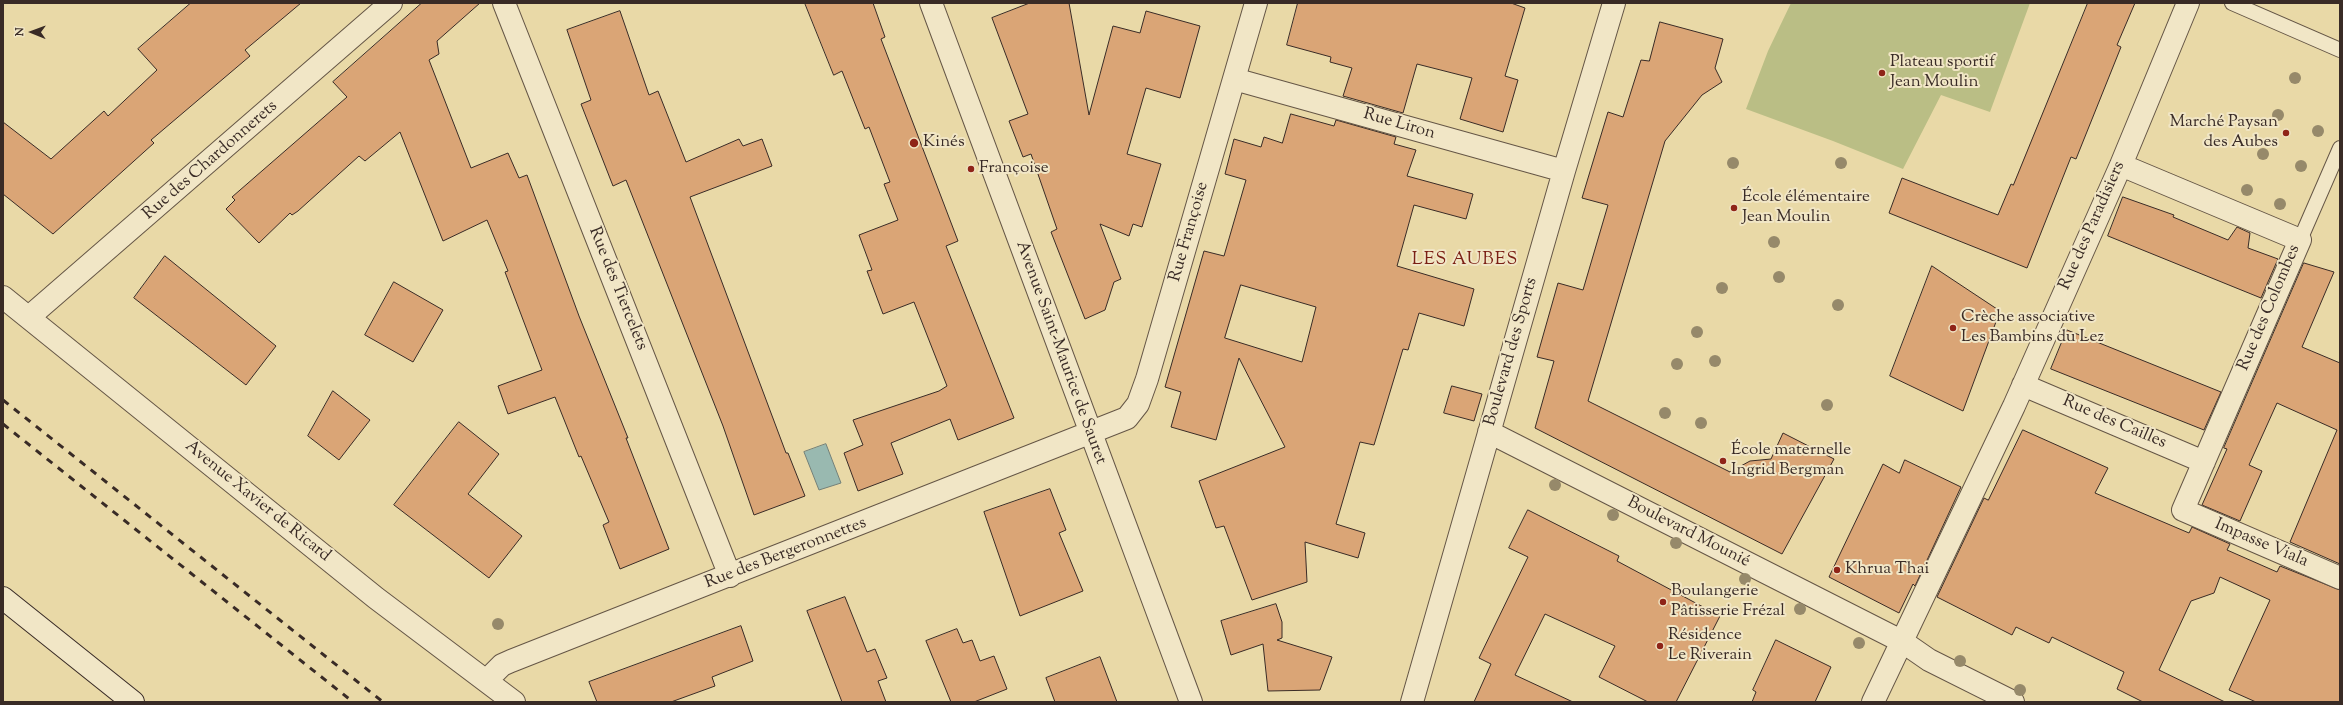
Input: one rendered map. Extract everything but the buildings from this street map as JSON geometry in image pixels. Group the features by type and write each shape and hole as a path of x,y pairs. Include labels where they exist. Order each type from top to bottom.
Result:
{"street":[{"name":"Rue des Chardonnerets","path":"29,317 391,3"},
{"name":"Rue des Tiercelets","path":"504,3 730,576"},
{"name":"Avenue Saint-Maurice de Sauret","path":"931,3 1090,434 1191,702"},
{"name":"Rue Françoise","path":"1090,434 1127,418 1138,404 1148,379 1256,3"},
{"name":"Boulevard des Sports","path":"1412,702 1564,171 1614,3"},
{"name":"Rue des Paradisiers","path":"1874,702 2023,385 2121,165 2188,3"},
{"name":"Rue Liron","path":"1234,79 1564,171"},
{"name":"Rue des Colombes","path":"2121,165 2300,240 2183,510"},
{"name":"Avenue Xavier de Ricard","path":"3,297 376,598 487,680 514,702"},
{"name":"Rue des Cailles","path":"2023,385 2204,462"},
{"name":"Boulevard Mounié","path":"1489,432 1903,642 1929,660 2013,702"},
{"name":"Rue des Bergeronnettes","path":"487,680 502,665 1090,434"},
{"name":"Impasse Viala","path":"2183,510 2340,578"},
{"path":"3,598 133,702"}],"lane":[{"path":"2232,3 2340,50"},
{"path":"2300,240 2340,148"}],"green space":[{"name":"Plateau sportif Jean Moulin","path":"1791,3 2030,3 1990,112 1941,95 1903,169 1746,109 1768,51"}],"water":[{"path":"826,444 841,483 819,490 804,452"}],"railway":[{"path":"3,400 383,702"},
{"path":"3,424 353,702"}],"place":[{"name":"Plateau sportif Jean Moulin","path":"1882,73"},
{"name":"Marché Paysan des Aubes","path":"2286,133"},
{"name":"Kinés","path":"914,143"},
{"name":"Françoise","path":"971,169"},
{"name":"École élémentaire Jean Moulin","path":"1734,208"},
{"name":"Crèche associative Les Bambins du Lez","path":"1953,328"},
{"name":"École maternelle Ingrid Bergman","path":"1723,461"},
{"name":"Khrua Thai","path":"1837,570"},
{"name":"Boulangerie Pâtisserie Frézal","path":"1663,602"},
{"name":"Résidence Le Riverain","path":"1660,646"}],"district":[{"name":"LES AUBES","path":"1465,261"}]}
